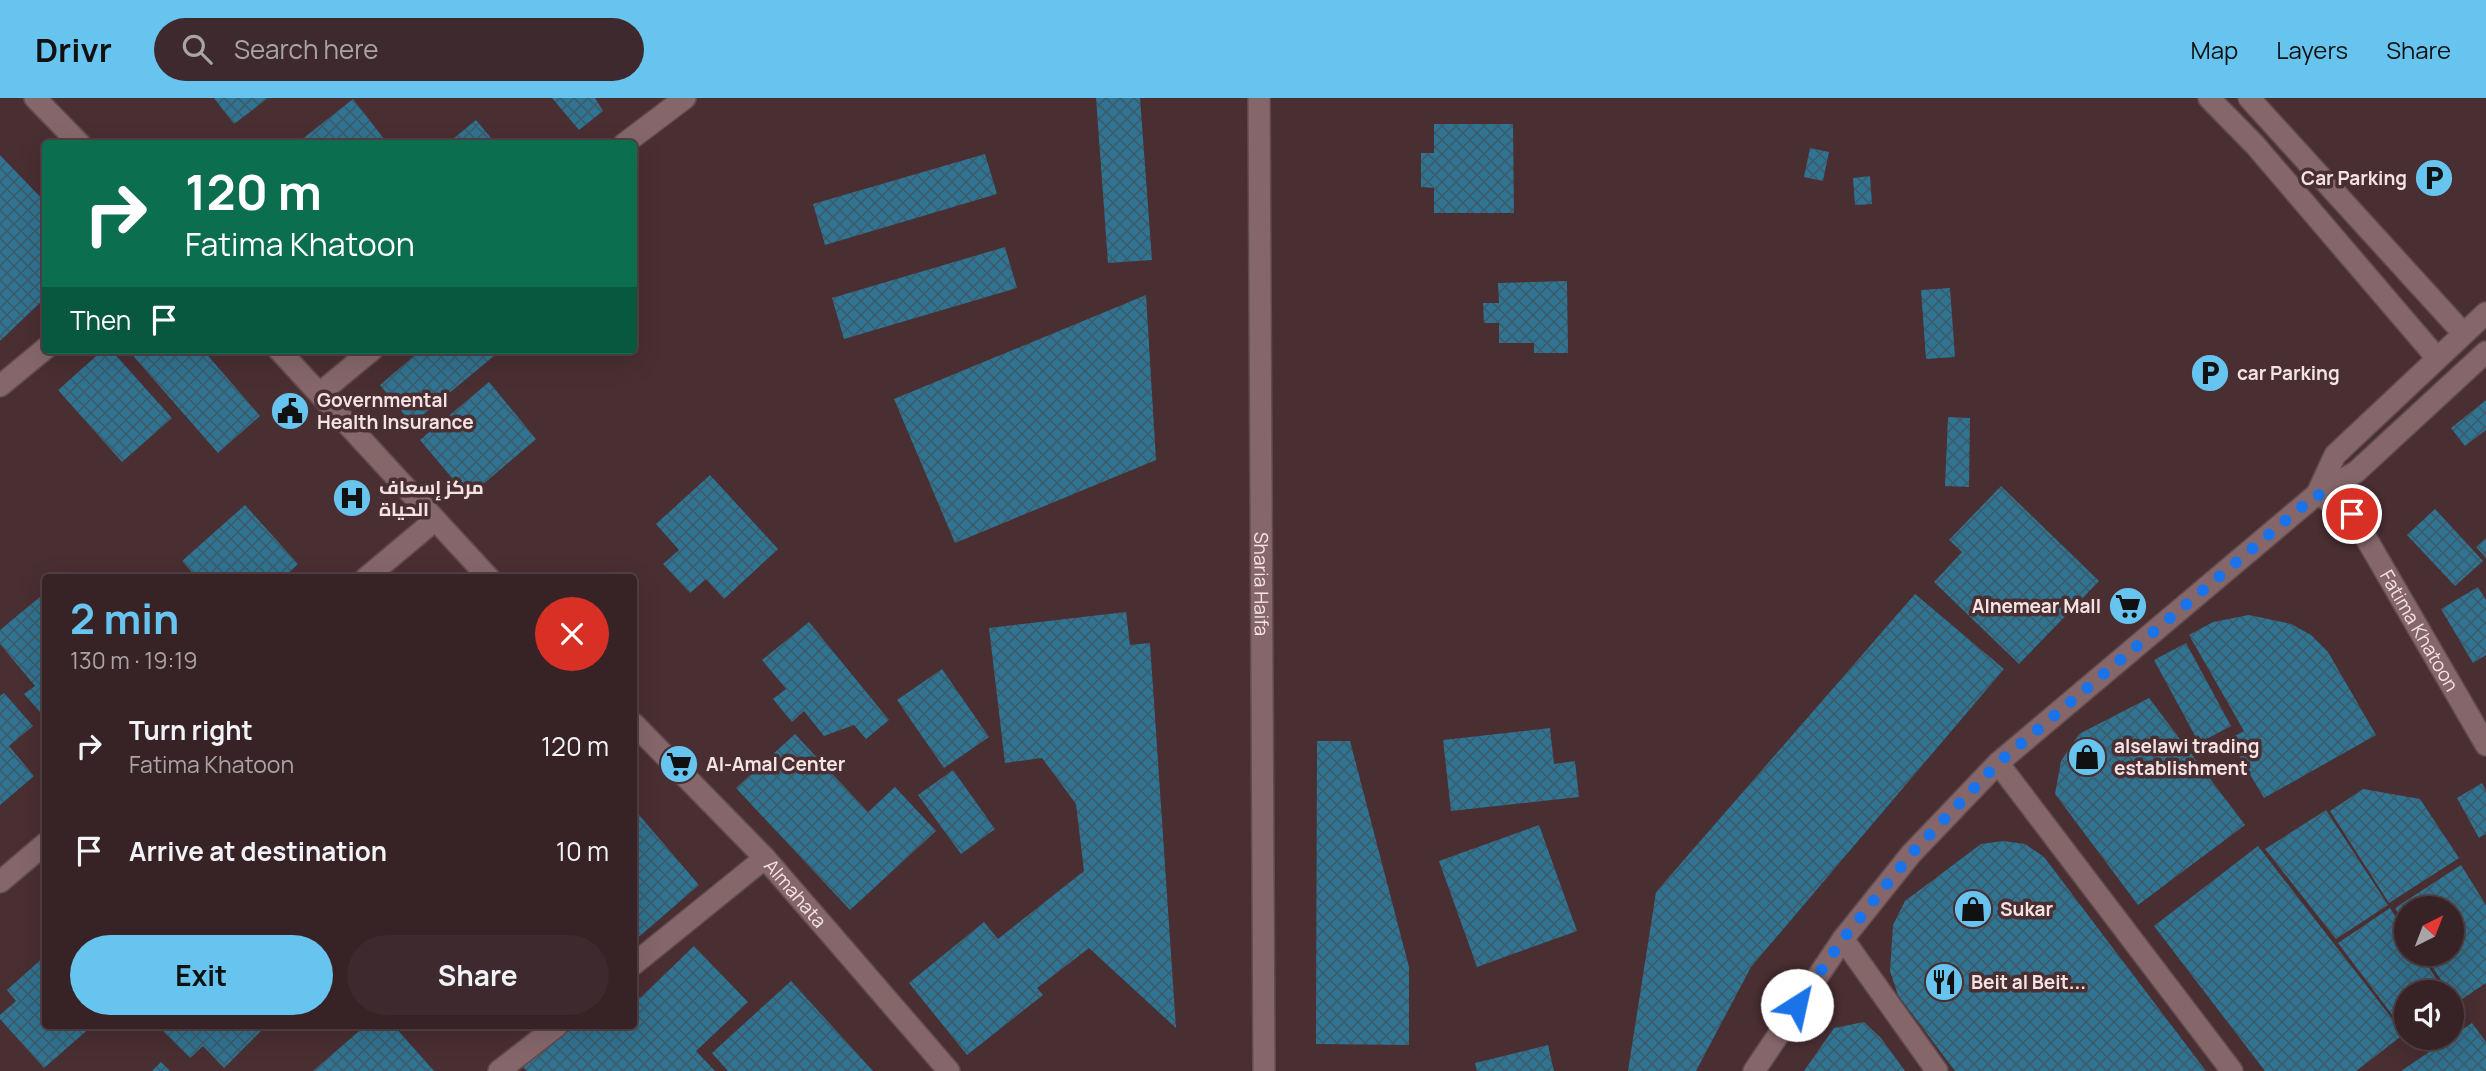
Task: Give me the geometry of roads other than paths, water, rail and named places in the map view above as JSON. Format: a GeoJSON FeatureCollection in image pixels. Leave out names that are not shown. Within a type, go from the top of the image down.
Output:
{"type":"FeatureCollection","features":[{"type":"Feature","properties":{"kind":"street"},"geometry":{"type":"LineString","coordinates":[[35,98],[76,140]]}},
{"type":"Feature","properties":{"kind":"street"},"geometry":{"type":"LineString","coordinates":[[629,140],[685,98]]}},
{"type":"Feature","properties":{"kind":"street","name":"Sharia Haifa"},"geometry":{"type":"LineString","coordinates":[[1259,98],[1264,1071]]}},
{"type":"Feature","properties":{"kind":"street"},"geometry":{"type":"LineString","coordinates":[[2209,98],[2255,145],[2437,358]]}},
{"type":"Feature","properties":{"kind":"street"},"geometry":{"type":"LineString","coordinates":[[2249,98],[2463,333]]}},
{"type":"Feature","properties":{"kind":"street"},"geometry":{"type":"LineString","coordinates":[[2317,494],[2335,455],[2486,313]]}},
{"type":"Feature","properties":{"kind":"street"},"geometry":{"type":"LineString","coordinates":[[0,386],[42,351]]}},
{"type":"Feature","properties":{"kind":"street"},"geometry":{"type":"LineString","coordinates":[[1754,1071],[1843,939],[1911,854],[1998,763],[2317,494],[2356,472],[2486,352]]}},
{"type":"Feature","properties":{"kind":"street"},"geometry":{"type":"LineString","coordinates":[[283,354],[485,574]]}},
{"type":"Feature","properties":{"kind":"street"},"geometry":{"type":"LineString","coordinates":[[320,393],[367,354]]}},
{"type":"Feature","properties":{"kind":"street","name":"Fatima Khatoon"},"geometry":{"type":"LineString","coordinates":[[2317,494],[2352,514],[2486,745]]}},
{"type":"Feature","properties":{"kind":"street"},"geometry":{"type":"LineString","coordinates":[[371,574],[434,521]]}},
{"type":"Feature","properties":{"kind":"street","name":"Almahata"},"geometry":{"type":"LineString","coordinates":[[637,727],[765,858],[949,1071]]}},
{"type":"Feature","properties":{"kind":"street"},"geometry":{"type":"LineString","coordinates":[[1998,763],[2232,1071]]}},
{"type":"Feature","properties":{"kind":"street"},"geometry":{"type":"LineString","coordinates":[[0,882],[42,846]]}},
{"type":"Feature","properties":{"kind":"street"},"geometry":{"type":"LineString","coordinates":[[637,962],[765,858]]}},
{"type":"Feature","properties":{"kind":"street"},"geometry":{"type":"LineString","coordinates":[[1843,939],[1937,1071]]}},
{"type":"Feature","properties":{"kind":"street"},"geometry":{"type":"LineString","coordinates":[[499,1071],[552,1029]]}},
{"type":"Feature","properties":{"kind":"place","name":"Car Parking"},"geometry":{"type":"Point","coordinates":[2434,178]}},
{"type":"Feature","properties":{"kind":"place","name":"car Parking"},"geometry":{"type":"Point","coordinates":[2210,373]}},
{"type":"Feature","properties":{"kind":"place","name":"Governmental Health Insurance"},"geometry":{"type":"Point","coordinates":[290,411]}},
{"type":"Feature","properties":{"kind":"place","name":"مركز إسعاف الحياة"},"geometry":{"type":"Point","coordinates":[352,498]}},
{"type":"Feature","properties":{"kind":"place","name":"Alnemear Mall"},"geometry":{"type":"Point","coordinates":[2128,606]}},
{"type":"Feature","properties":{"kind":"place","name":"alselawi trading establishment"},"geometry":{"type":"Point","coordinates":[2087,757]}},
{"type":"Feature","properties":{"kind":"place","name":"Al-Amal Center"},"geometry":{"type":"Point","coordinates":[679,764]}},
{"type":"Feature","properties":{"kind":"place","name":"Sukar"},"geometry":{"type":"Point","coordinates":[1973,909]}},
{"type":"Feature","properties":{"kind":"place","name":"Beit al Beit..."},"geometry":{"type":"Point","coordinates":[1944,982]}}]}
